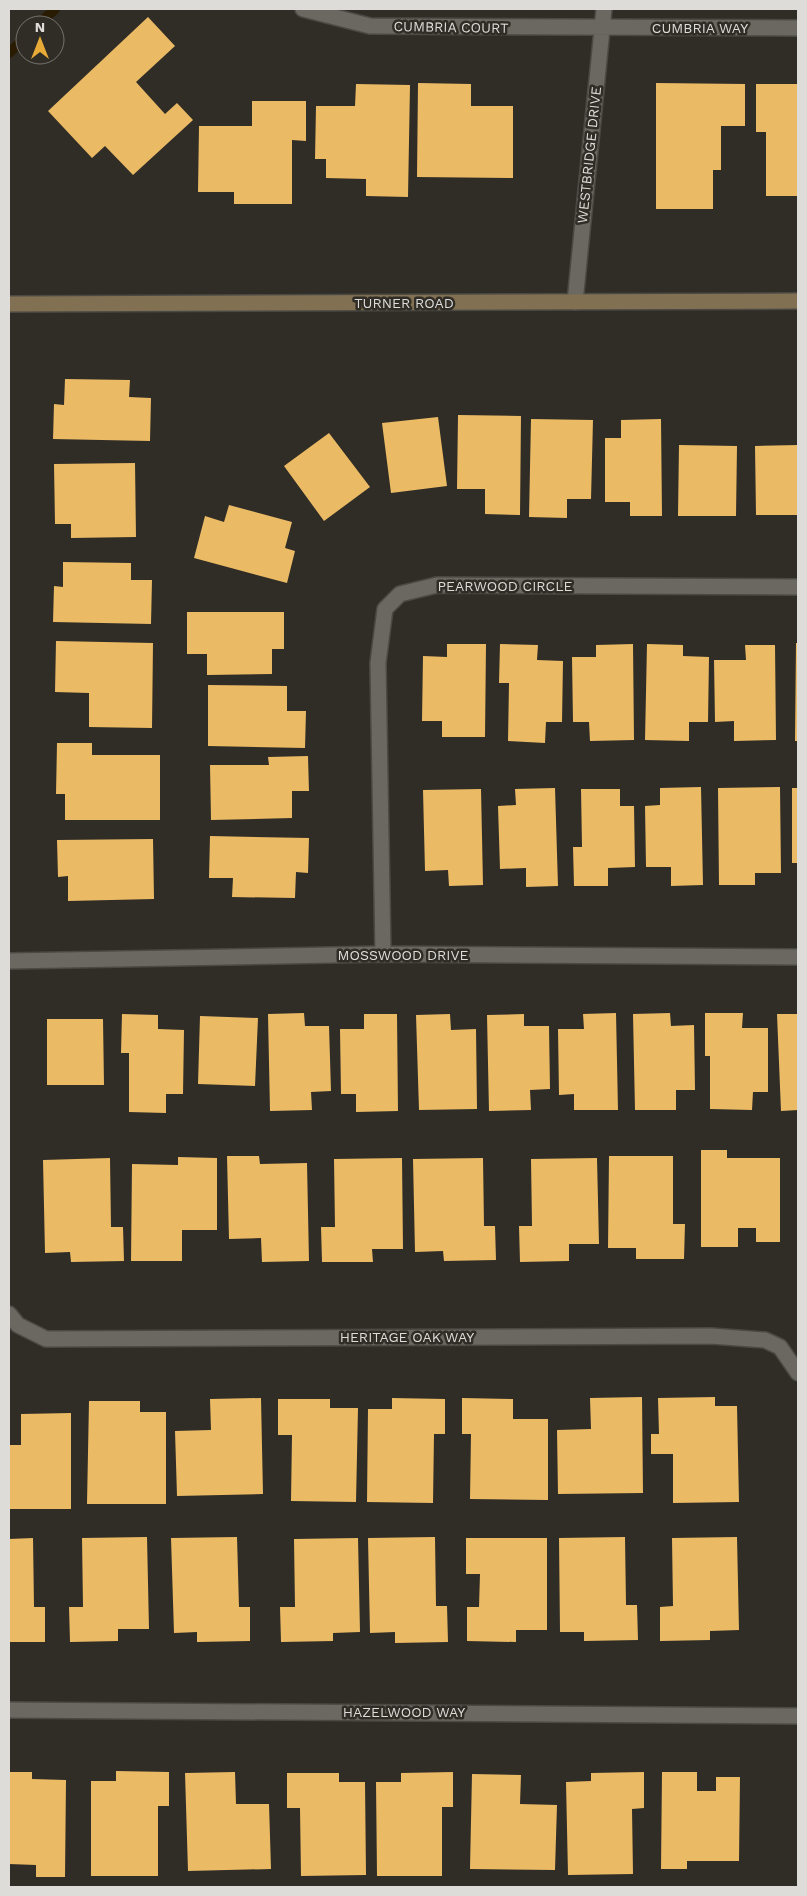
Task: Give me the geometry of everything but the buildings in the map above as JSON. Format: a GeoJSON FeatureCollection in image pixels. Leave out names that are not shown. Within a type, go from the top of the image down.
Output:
{"type":"FeatureCollection","features":[{"type":"Feature","properties":{"kind":"main road","name":"TURNER ROAD"},"geometry":{"type":"LineString","coordinates":[[9,304],[798,301]]}},
{"type":"Feature","properties":{"kind":"street","name":"CUMBRIA COURT"},"geometry":{"type":"LineString","coordinates":[[303,9],[370,26],[601,29]]}},
{"type":"Feature","properties":{"kind":"street","name":"WESTBRIDGE DRIVE"},"geometry":{"type":"LineString","coordinates":[[575,302],[604,9]]}},
{"type":"Feature","properties":{"kind":"street","name":"CUMBRIA WAY"},"geometry":{"type":"LineString","coordinates":[[601,29],[798,28]]}},
{"type":"Feature","properties":{"kind":"street","name":"PEARWOOD CIRCLE"},"geometry":{"type":"LineString","coordinates":[[383,954],[378,663],[385,609],[400,594],[437,585],[798,587]]}},
{"type":"Feature","properties":{"kind":"street","name":"MOSSWOOD DRIVE"},"geometry":{"type":"LineString","coordinates":[[9,961],[383,954],[798,957]]}},
{"type":"Feature","properties":{"kind":"street","name":"HERITAGE OAK WAY"},"geometry":{"type":"LineString","coordinates":[[9,1314],[18,1325],[46,1339],[711,1336],[766,1340],[780,1348],[798,1373]]}},
{"type":"Feature","properties":{"kind":"street","name":"HAZELWOOD WAY"},"geometry":{"type":"LineString","coordinates":[[9,1710],[798,1716]]}},
{"type":"Feature","properties":{"kind":"waterway"},"geometry":{"type":"LineString","coordinates":[[49,15],[55,9]]}},
{"type":"Feature","properties":{"kind":"waterway"},"geometry":{"type":"LineString","coordinates":[[9,53],[15,47]]}}]}
